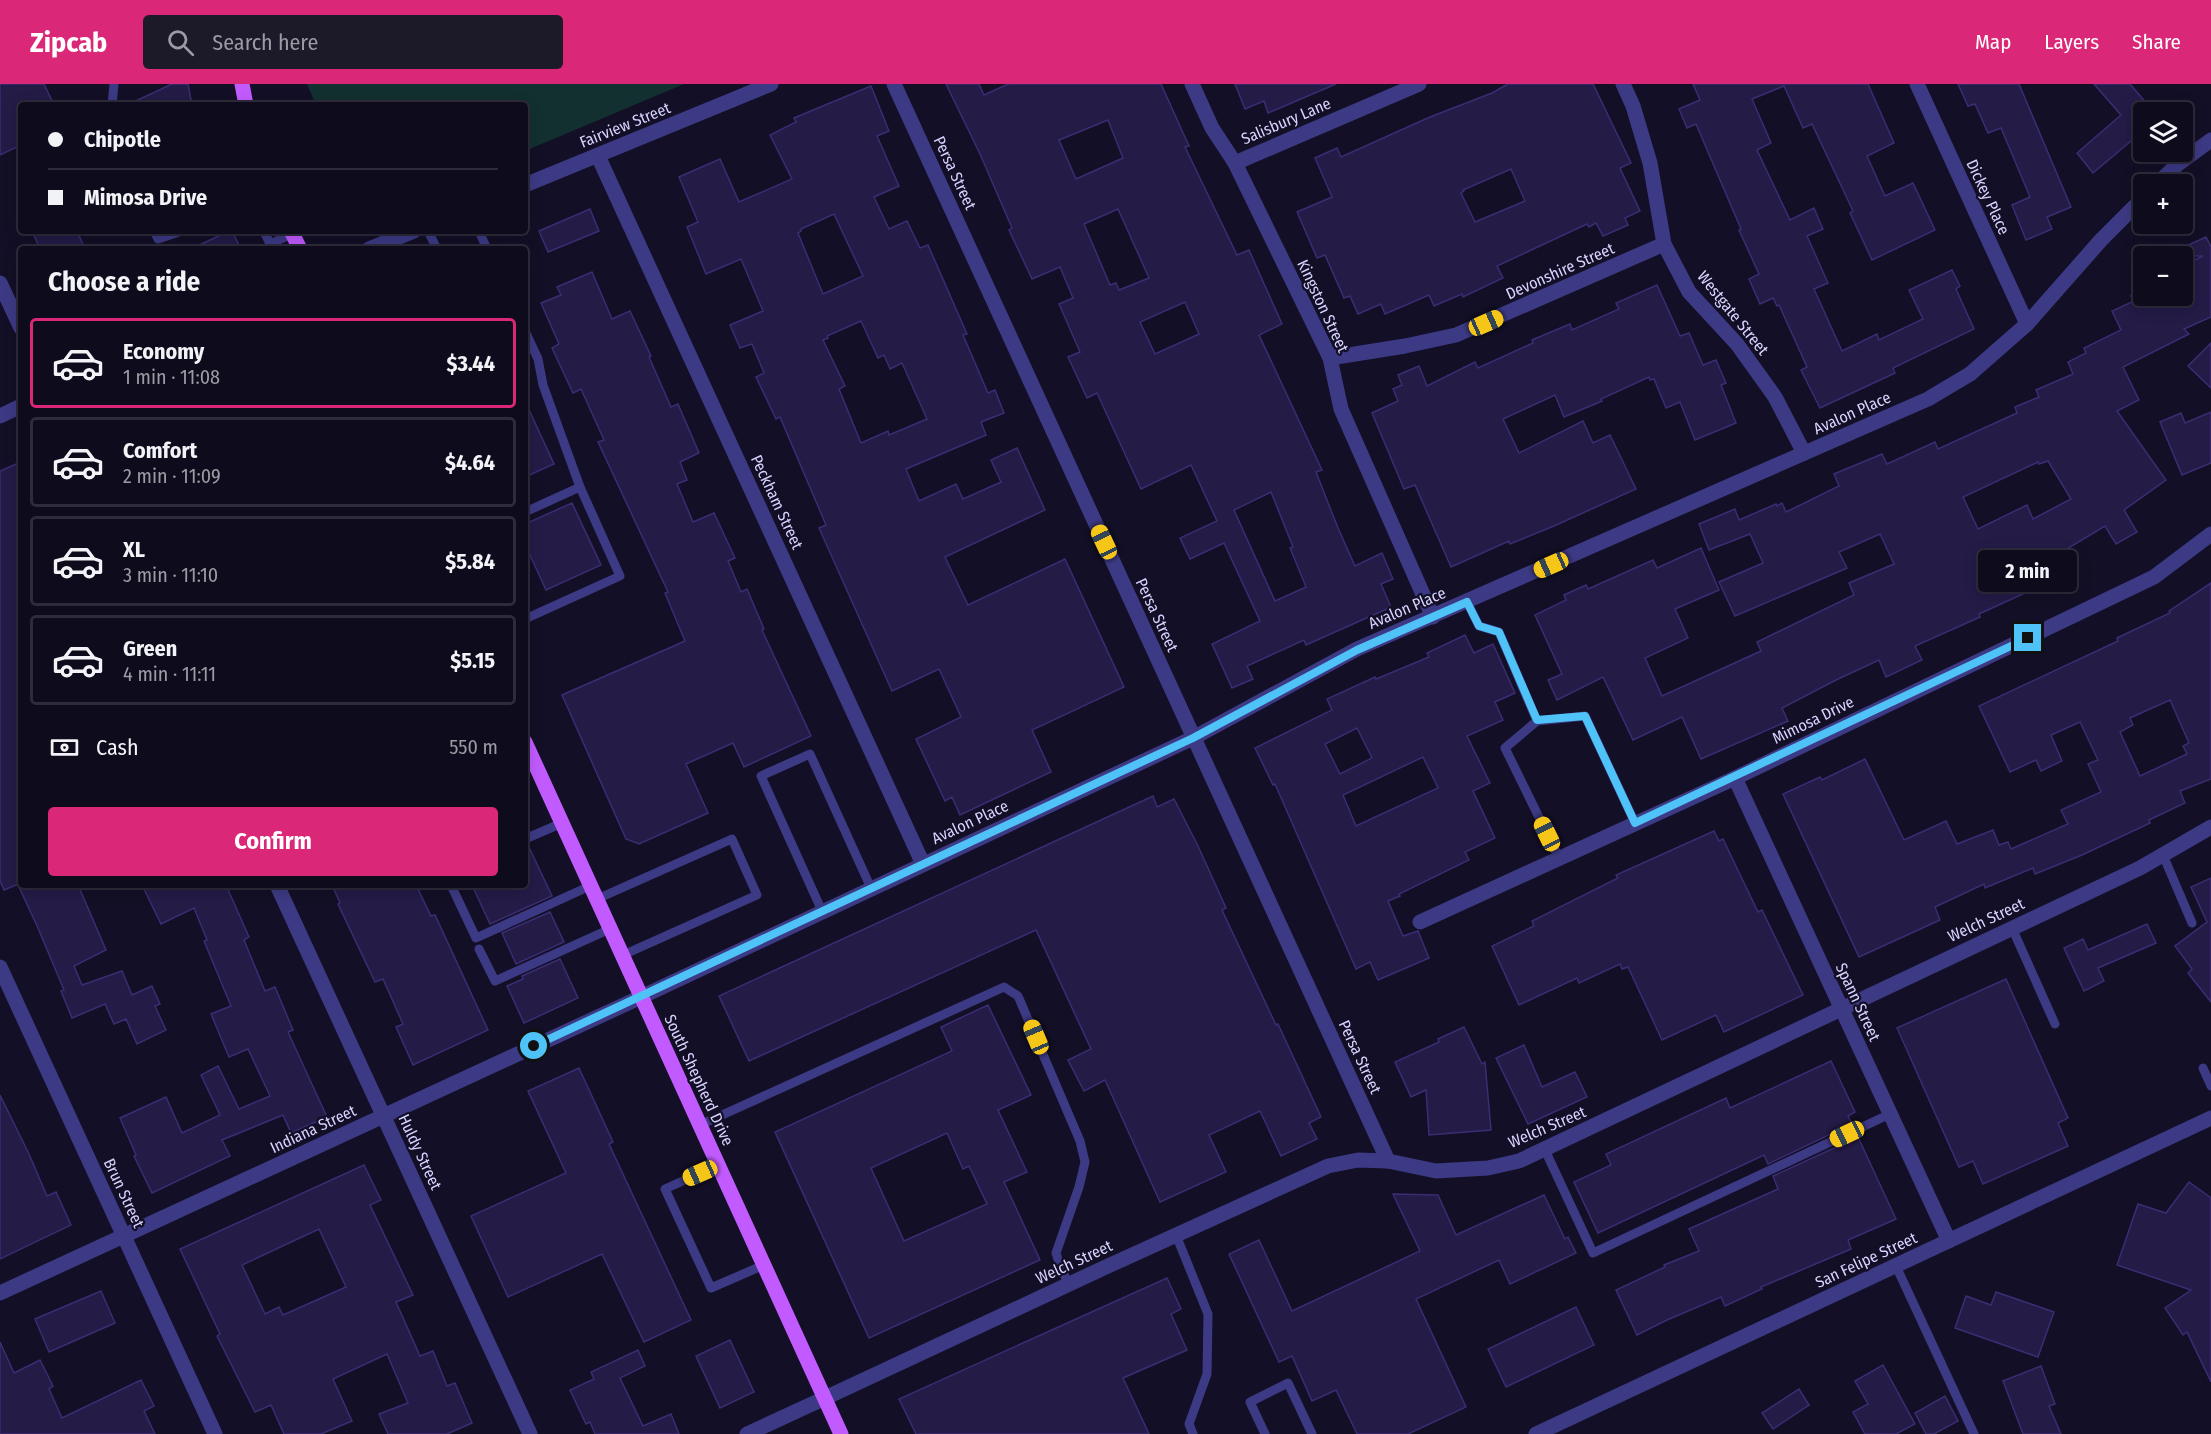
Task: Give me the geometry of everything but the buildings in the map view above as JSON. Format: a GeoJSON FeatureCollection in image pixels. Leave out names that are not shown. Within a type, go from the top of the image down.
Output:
{"type":"FeatureCollection","features":[{"type":"Feature","properties":{"kind":"main road"},"geometry":{"type":"LineString","coordinates":[[242,84],[245,102]]}},
{"type":"Feature","properties":{"kind":"main road","name":"South Shepherd Drive"},"geometry":{"type":"LineString","coordinates":[[528,749],[841,1434]]}},
{"type":"Feature","properties":{"kind":"street","name":"Fairview Street"},"geometry":{"type":"LineString","coordinates":[[528,184],[771,84]]}},
{"type":"Feature","properties":{"kind":"street","name":"Persa Street"},"geometry":{"type":"LineString","coordinates":[[894,84],[1388,1161]]}},
{"type":"Feature","properties":{"kind":"street","name":"Kingston Street"},"geometry":{"type":"LineString","coordinates":[[1192,84],[1212,128],[1235,163],[1330,358],[1341,409],[1433,617]]}},
{"type":"Feature","properties":{"kind":"street","name":"Salisbury Lane"},"geometry":{"type":"LineString","coordinates":[[1235,163],[1419,84]]}},
{"type":"Feature","properties":{"kind":"street","name":"Westgate Street"},"geometry":{"type":"LineString","coordinates":[[1623,84],[1633,106],[1650,163],[1664,244],[1689,292],[1737,344],[1775,398],[1804,453]]}},
{"type":"Feature","properties":{"kind":"street","name":"Dickey Place"},"geometry":{"type":"LineString","coordinates":[[1917,84],[2027,324]]}},
{"type":"Feature","properties":{"kind":"street"},"geometry":{"type":"LineString","coordinates":[[2168,174],[2211,140]]}},
{"type":"Feature","properties":{"kind":"street","name":"Peckham Street"},"geometry":{"type":"LineString","coordinates":[[598,156],[923,864]]}},
{"type":"Feature","properties":{"kind":"street","name":"Avalon Place"},"geometry":{"type":"LineString","coordinates":[[641,997],[1193,738],[1357,650],[1928,399],[1970,374],[2027,324],[2101,240],[2133,208]]}},
{"type":"Feature","properties":{"kind":"street"},"geometry":{"type":"LineString","coordinates":[[376,246],[406,234]]}},
{"type":"Feature","properties":{"kind":"street","name":"Devonshire Street"},"geometry":{"type":"LineString","coordinates":[[1330,358],[1406,346],[1456,335],[1664,244]]}},
{"type":"Feature","properties":{"kind":"street"},"geometry":{"type":"LineString","coordinates":[[0,283],[18,322]]}},
{"type":"Feature","properties":{"kind":"street"},"geometry":{"type":"LineString","coordinates":[[0,416],[18,407]]}},
{"type":"Feature","properties":{"kind":"street","name":"Mimosa Drive"},"geometry":{"type":"LineString","coordinates":[[1420,922],[1735,778],[2154,578],[2211,534]]}},
{"type":"Feature","properties":{"kind":"street","name":"Spann Street"},"geometry":{"type":"LineString","coordinates":[[1735,778],[1949,1241]]}},
{"type":"Feature","properties":{"kind":"street","name":"Welch Street"},"geometry":{"type":"LineString","coordinates":[[747,1434],[1328,1166],[1358,1160],[1388,1161],[1436,1171],[1488,1168],[1519,1161],[2140,868],[2211,827]]}},
{"type":"Feature","properties":{"kind":"street","name":"Huldy Street"},"geometry":{"type":"LineString","coordinates":[[278,888],[530,1434]]}},
{"type":"Feature","properties":{"kind":"street","name":"Brun Street"},"geometry":{"type":"LineString","coordinates":[[0,967],[215,1434]]}},
{"type":"Feature","properties":{"kind":"street","name":"Indiana Street"},"geometry":{"type":"LineString","coordinates":[[0,1293],[641,997]]}},
{"type":"Feature","properties":{"kind":"street","name":"San Felipe Street"},"geometry":{"type":"LineString","coordinates":[[1536,1434],[2210,1120]]}},
{"type":"Feature","properties":{"kind":"lane"},"geometry":{"type":"LineString","coordinates":[[112,102],[114,84]]}},
{"type":"Feature","properties":{"kind":"lane"},"geometry":{"type":"LineString","coordinates":[[156,234],[158,239],[173,234]]}},
{"type":"Feature","properties":{"kind":"lane"},"geometry":{"type":"LineString","coordinates":[[265,234],[270,244],[288,234]]}},
{"type":"Feature","properties":{"kind":"lane"},"geometry":{"type":"LineString","coordinates":[[528,337],[538,359],[543,385],[580,487],[620,576],[528,618]]}},
{"type":"Feature","properties":{"kind":"lane"},"geometry":{"type":"LineString","coordinates":[[528,511],[580,487]]}},
{"type":"Feature","properties":{"kind":"lane"},"geometry":{"type":"LineString","coordinates":[[1467,602],[1479,626],[1499,632],[1537,720]]}},
{"type":"Feature","properties":{"kind":"lane"},"geometry":{"type":"LineString","coordinates":[[1559,858],[1505,748],[1537,720],[1585,716],[1635,823]]}},
{"type":"Feature","properties":{"kind":"lane"},"geometry":{"type":"LineString","coordinates":[[822,911],[761,776],[810,754],[871,888]]}},
{"type":"Feature","properties":{"kind":"lane"},"geometry":{"type":"LineString","coordinates":[[528,838],[562,823]]}},
{"type":"Feature","properties":{"kind":"lane"},"geometry":{"type":"LineString","coordinates":[[452,888],[476,938],[732,839],[757,896],[622,955]]}},
{"type":"Feature","properties":{"kind":"lane"},"geometry":{"type":"LineString","coordinates":[[2163,855],[2192,923]]}},
{"type":"Feature","properties":{"kind":"lane"},"geometry":{"type":"LineString","coordinates":[[2012,928],[2055,1024]]}},
{"type":"Feature","properties":{"kind":"lane"},"geometry":{"type":"LineString","coordinates":[[479,949],[495,981],[610,929]]}},
{"type":"Feature","properties":{"kind":"lane"},"geometry":{"type":"LineString","coordinates":[[700,1125],[1004,987],[1018,996],[1080,1142],[1085,1161],[1079,1187],[1056,1253],[1068,1284]]}},
{"type":"Feature","properties":{"kind":"lane"},"geometry":{"type":"LineString","coordinates":[[2203,1068],[2211,1086]]}},
{"type":"Feature","properties":{"kind":"lane"},"geometry":{"type":"LineString","coordinates":[[1545,1150],[1593,1253],[1890,1114]]}},
{"type":"Feature","properties":{"kind":"lane"},"geometry":{"type":"LineString","coordinates":[[718,1165],[665,1189],[669,1199],[711,1288],[764,1266]]}},
{"type":"Feature","properties":{"kind":"lane"},"geometry":{"type":"LineString","coordinates":[[1176,1235],[1208,1314],[1207,1374],[1189,1424],[1193,1434]]}},
{"type":"Feature","properties":{"kind":"lane"},"geometry":{"type":"LineString","coordinates":[[1896,1266],[1974,1434]]}},
{"type":"Feature","properties":{"kind":"lane"},"geometry":{"type":"LineString","coordinates":[[1265,1434],[1250,1402],[1288,1383],[1312,1434]]}},
{"type":"Feature","properties":{"kind":"green space"},"geometry":{"type":"Polygon","coordinates":[[[307,84],[684,84],[528,150],[528,102],[315,102],[307,84]]]}},
{"type":"Feature","properties":{"kind":"route"},"geometry":{"type":"LineString","coordinates":[[534,1046],[1193,738],[1357,650],[1467,602],[1479,626],[1499,632],[1537,720],[1585,716],[1635,823],[1735,778],[2028,638]]}}]}
